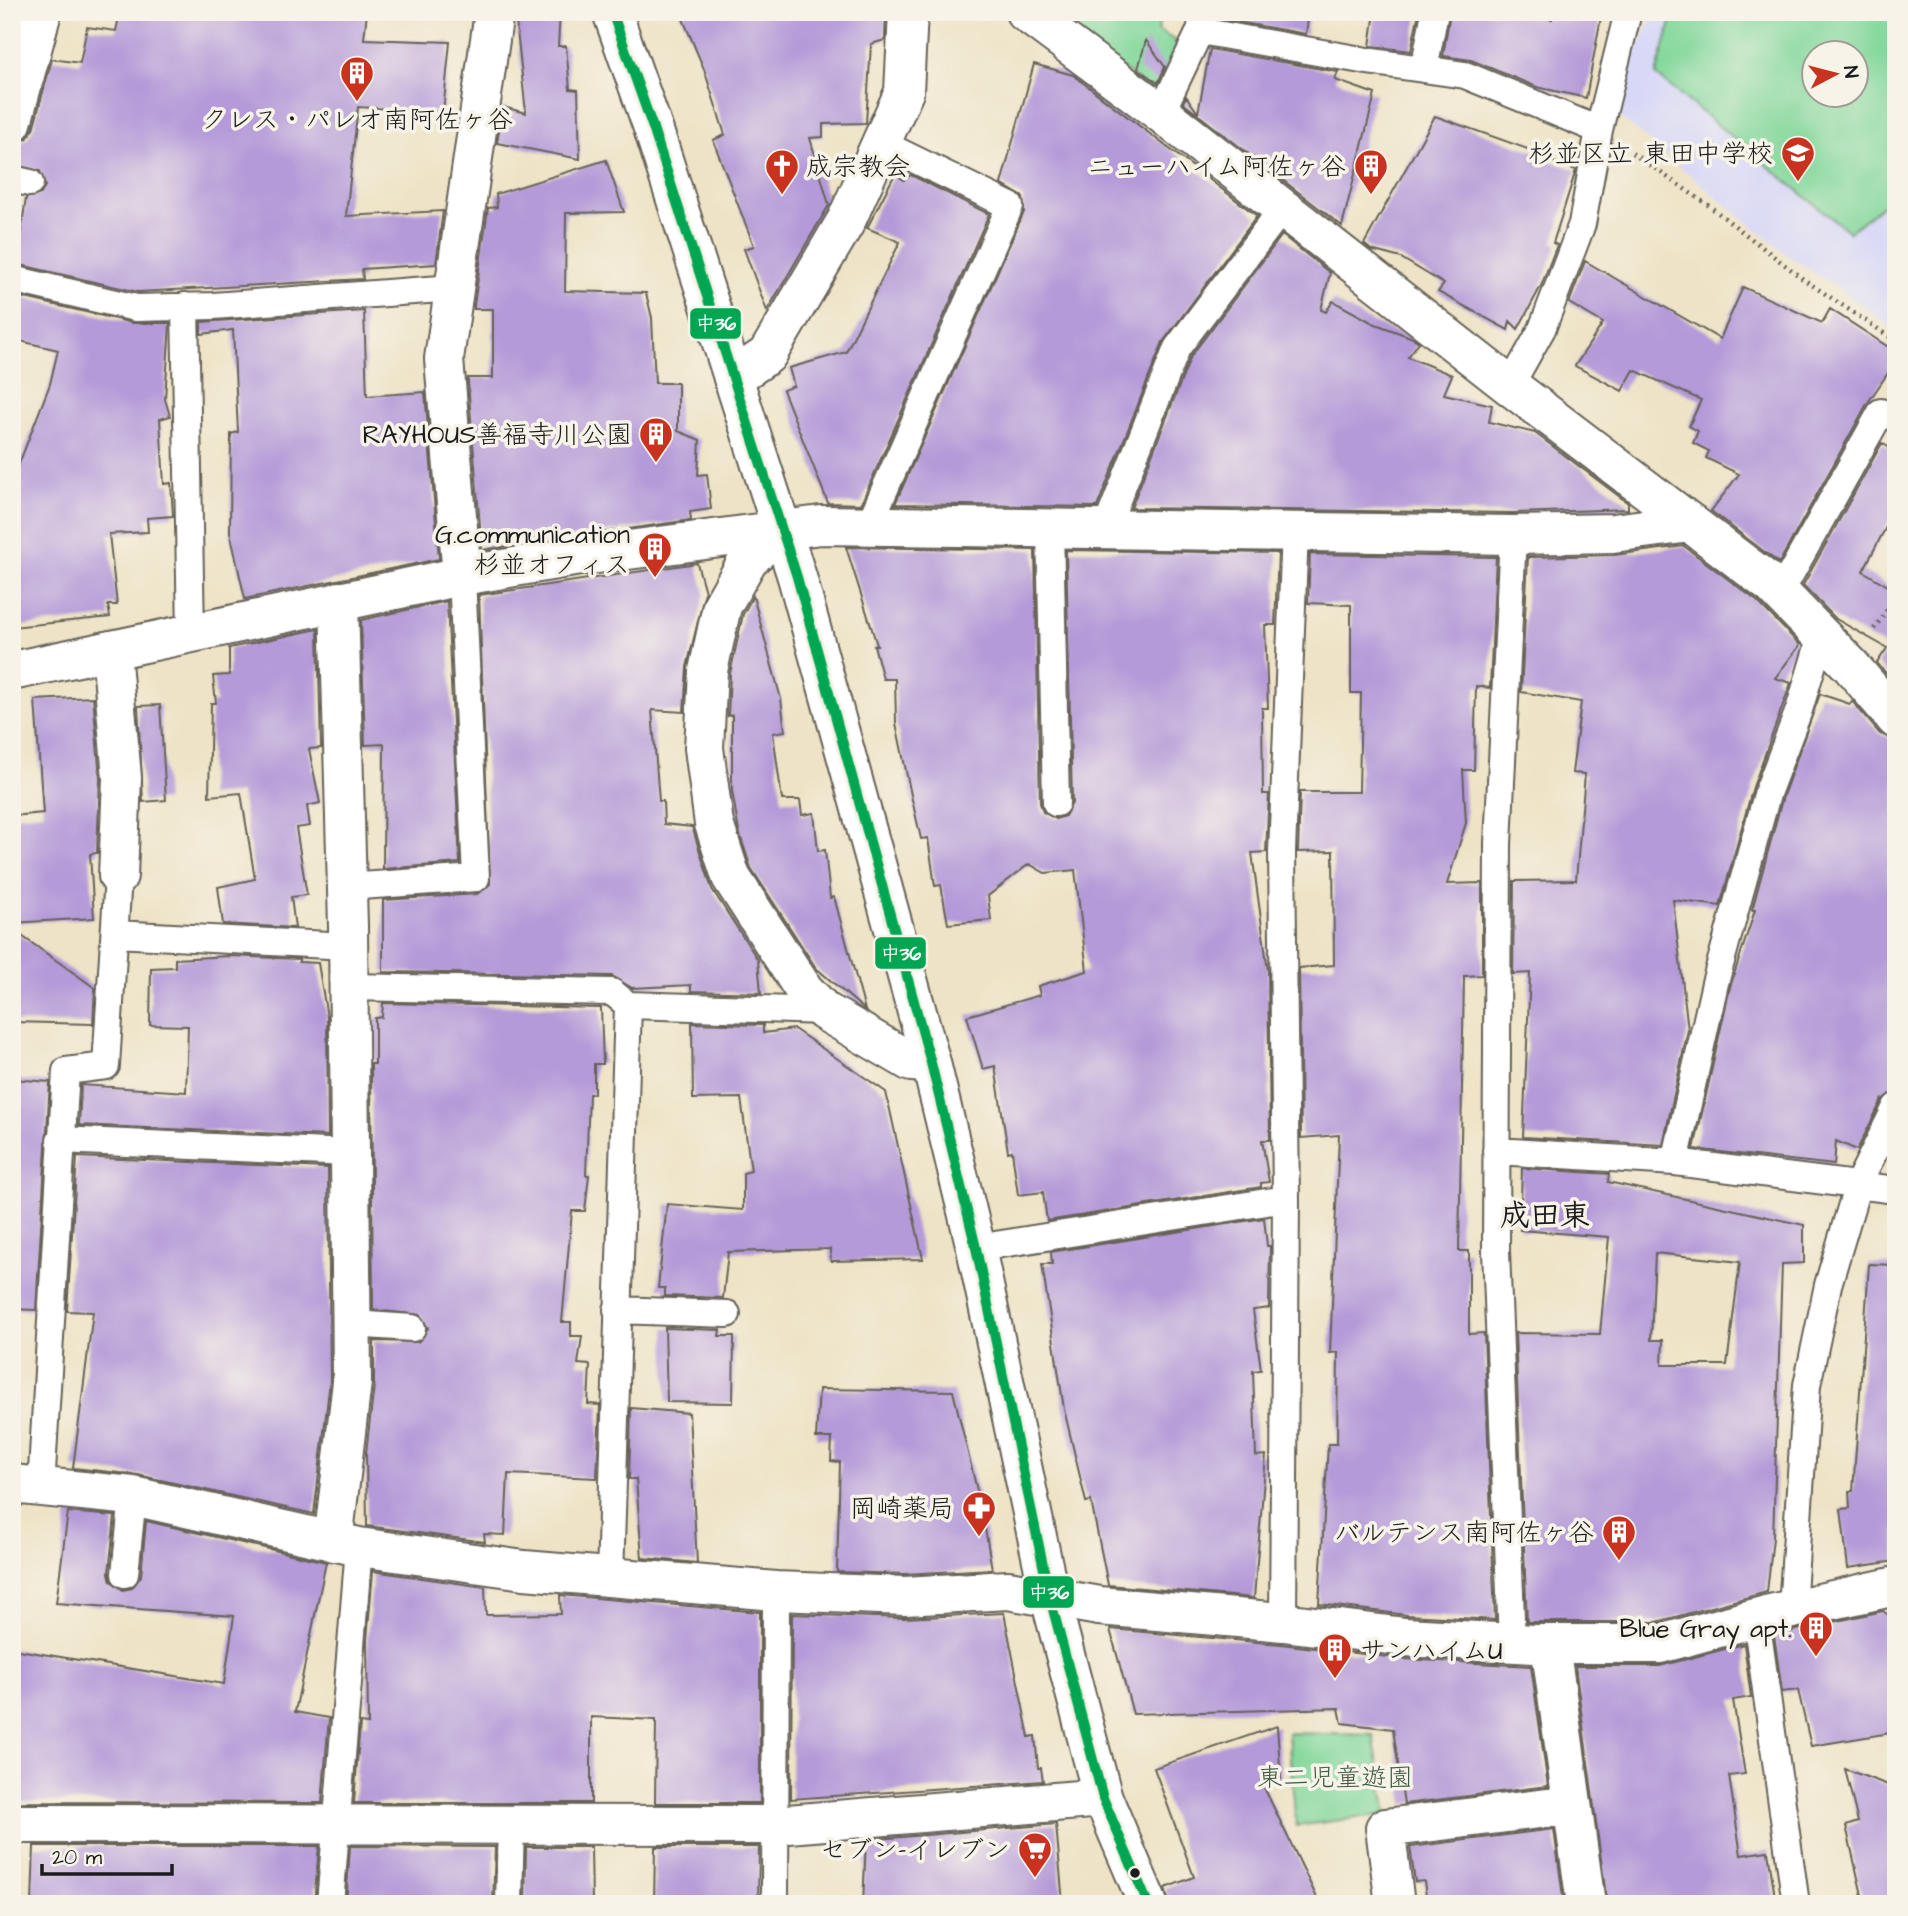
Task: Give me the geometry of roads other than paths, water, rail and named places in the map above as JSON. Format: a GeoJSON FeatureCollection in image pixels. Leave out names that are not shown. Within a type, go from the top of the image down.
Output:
{"type":"FeatureCollection","features":[{"type":"Feature","properties":{"kind":"street"},"geometry":{"type":"LineString","coordinates":[[12,124],[42,12]]}},
{"type":"Feature","properties":{"kind":"street"},"geometry":{"type":"LineString","coordinates":[[462,576],[444,359],[494,12]]}},
{"type":"Feature","properties":{"kind":"street"},"geometry":{"type":"LineString","coordinates":[[612,12],[653,128],[782,529],[931,1063],[976,1248],[1050,1598],[1103,1798],[1148,1904]]}},
{"type":"Feature","properties":{"kind":"street"},"geometry":{"type":"LineString","coordinates":[[733,378],[767,355],[846,221],[904,92],[908,12]]}},
{"type":"Feature","properties":{"kind":"street"},"geometry":{"type":"LineString","coordinates":[[1025,12],[1161,113],[1780,593],[1896,719]]}},
{"type":"Feature","properties":{"kind":"street"},"geometry":{"type":"LineString","coordinates":[[12,671],[462,576],[821,524],[1513,535],[1613,533],[1691,523]]}},
{"type":"Feature","properties":{"kind":"street"},"geometry":{"type":"LineString","coordinates":[[782,529],[748,559],[722,606],[708,671],[704,748],[713,824],[731,877],[804,990],[824,1011],[911,1062],[931,1063]]}},
{"type":"Feature","properties":{"kind":"street"},"geometry":{"type":"LineString","coordinates":[[339,601],[349,987],[352,1324],[346,1544]]}},
{"type":"Feature","properties":{"kind":"street"},"geometry":{"type":"LineString","coordinates":[[111,650],[122,778],[118,876]]}},
{"type":"Feature","properties":{"kind":"street"},"geometry":{"type":"LineString","coordinates":[[27,1486],[133,1496],[346,1544],[524,1570],[776,1591],[905,1597],[1008,1590],[1099,1606],[1283,1622],[1405,1637],[1512,1643],[1660,1644],[1792,1609],[1896,1586]]}},
{"type":"Feature","properties":{"kind":"street"},"geometry":{"type":"LineString","coordinates":[[1550,1644],[1586,1904]]}},
{"type":"Feature","properties":{"kind":"street"},"geometry":{"type":"LineString","coordinates":[[12,1824],[776,1825],[1103,1798]]}},
{"type":"Feature","properties":{"kind":"street"},"geometry":{"type":"LineString","coordinates":[[1395,1904],[1385,1828],[1572,1805]]}},
{"type":"Feature","properties":{"kind":"lane"},"geometry":{"type":"LineString","coordinates":[[1424,69],[1435,12]]}},
{"type":"Feature","properties":{"kind":"lane"},"geometry":{"type":"LineString","coordinates":[[1510,386],[1542,329],[1582,224],[1599,130],[1628,12]]}},
{"type":"Feature","properties":{"kind":"lane"},"geometry":{"type":"LineString","coordinates":[[1161,113],[1202,22],[1424,69],[1465,75],[1599,130]]}},
{"type":"Feature","properties":{"kind":"lane"},"geometry":{"type":"LineString","coordinates":[[869,525],[1010,206],[881,143]]}},
{"type":"Feature","properties":{"kind":"lane"},"geometry":{"type":"LineString","coordinates":[[1106,528],[1177,348],[1282,209]]}},
{"type":"Feature","properties":{"kind":"lane"},"geometry":{"type":"LineString","coordinates":[[12,279],[135,307],[454,288]]}},
{"type":"Feature","properties":{"kind":"lane"},"geometry":{"type":"LineString","coordinates":[[185,306],[191,633]]}},
{"type":"Feature","properties":{"kind":"lane"},"geometry":{"type":"LineString","coordinates":[[1780,593],[1881,412]]}},
{"type":"Feature","properties":{"kind":"lane"},"geometry":{"type":"LineString","coordinates":[[1050,528],[1056,803]]}},
{"type":"Feature","properties":{"kind":"lane"},"geometry":{"type":"LineString","coordinates":[[1283,1622],[1286,1199],[1282,852],[1295,531]]}},
{"type":"Feature","properties":{"kind":"lane"},"geometry":{"type":"LineString","coordinates":[[1512,1643],[1496,1251],[1496,1151],[1499,844],[1513,535]]}},
{"type":"Feature","properties":{"kind":"lane"},"geometry":{"type":"LineString","coordinates":[[346,887],[476,878],[462,576]]}},
{"type":"Feature","properties":{"kind":"lane"},"geometry":{"type":"LineString","coordinates":[[1675,1162],[1715,983],[1768,791],[1799,710],[1821,637]]}},
{"type":"Feature","properties":{"kind":"lane"},"geometry":{"type":"LineString","coordinates":[[27,1486],[66,1071],[106,1066],[118,876]]}},
{"type":"Feature","properties":{"kind":"lane"},"geometry":{"type":"LineString","coordinates":[[116,934],[348,946]]}},
{"type":"Feature","properties":{"kind":"lane"},"geometry":{"type":"LineString","coordinates":[[349,987],[612,992],[628,1005],[824,1011]]}},
{"type":"Feature","properties":{"kind":"lane"},"geometry":{"type":"LineString","coordinates":[[610,1577],[628,1005]]}},
{"type":"Feature","properties":{"kind":"lane"},"geometry":{"type":"LineString","coordinates":[[1792,1609],[1807,1385],[1828,1285],[1858,1184],[1896,1107]]}},
{"type":"Feature","properties":{"kind":"lane"},"geometry":{"type":"LineString","coordinates":[[60,1140],[349,1153]]}},
{"type":"Feature","properties":{"kind":"lane"},"geometry":{"type":"LineString","coordinates":[[1496,1151],[1675,1162],[1896,1190]]}},
{"type":"Feature","properties":{"kind":"lane"},"geometry":{"type":"LineString","coordinates":[[976,1248],[1286,1199]]}},
{"type":"Feature","properties":{"kind":"lane"},"geometry":{"type":"LineString","coordinates":[[617,1310],[727,1314]]}},
{"type":"Feature","properties":{"kind":"lane"},"geometry":{"type":"LineString","coordinates":[[352,1324],[412,1328]]}},
{"type":"Feature","properties":{"kind":"lane"},"geometry":{"type":"LineString","coordinates":[[125,1574],[133,1496]]}},
{"type":"Feature","properties":{"kind":"lane"},"geometry":{"type":"LineString","coordinates":[[330,1904],[338,1825],[346,1544]]}},
{"type":"Feature","properties":{"kind":"lane"},"geometry":{"type":"LineString","coordinates":[[775,1904],[776,1591]]}},
{"type":"Feature","properties":{"kind":"lane"},"geometry":{"type":"LineString","coordinates":[[1756,1618],[1796,1904]]}},
{"type":"Feature","properties":{"kind":"lane"},"geometry":{"type":"LineString","coordinates":[[509,1904],[511,1823]]}},
{"type":"Feature","properties":{"kind":"place","name":"クレス・パレオ南阿佐ヶ谷"},"geometry":{"type":"Point","coordinates":[357,103]}},
{"type":"Feature","properties":{"kind":"place","name":"杉並区立 東田中学校"},"geometry":{"type":"Point","coordinates":[1798,183]}},
{"type":"Feature","properties":{"kind":"place","name":"成宗教会"},"geometry":{"type":"Point","coordinates":[782,196]}},
{"type":"Feature","properties":{"kind":"place","name":"ニューハイム阿佐ヶ谷"},"geometry":{"type":"Point","coordinates":[1371,196]}},
{"type":"Feature","properties":{"kind":"place","name":"RAYHOUS善福寺川公園"},"geometry":{"type":"Point","coordinates":[656,464]}},
{"type":"Feature","properties":{"kind":"place","name":"G.communication 杉並オフィス"},"geometry":{"type":"Point","coordinates":[655,579]}},
{"type":"Feature","properties":{"kind":"place","name":"岡崎薬局"},"geometry":{"type":"Point","coordinates":[979,1538]}},
{"type":"Feature","properties":{"kind":"place","name":"バルテンス南阿佐ヶ谷"},"geometry":{"type":"Point","coordinates":[1619,1562]}},
{"type":"Feature","properties":{"kind":"place","name":"Blue Gray apt."},"geometry":{"type":"Point","coordinates":[1816,1658]}},
{"type":"Feature","properties":{"kind":"place","name":"サンハイムU"},"geometry":{"type":"Point","coordinates":[1335,1680]}},
{"type":"Feature","properties":{"kind":"place","name":"セブン-イレブン"},"geometry":{"type":"Point","coordinates":[1035,1879]}},
{"type":"Feature","properties":{"kind":"district","name":"成田東"},"geometry":{"type":"Point","coordinates":[1545,1215]}},
{"type":"Feature","properties":{"kind":"park label","name":"東二児童遊園"},"geometry":{"type":"Point","coordinates":[1335,1777]}}]}
